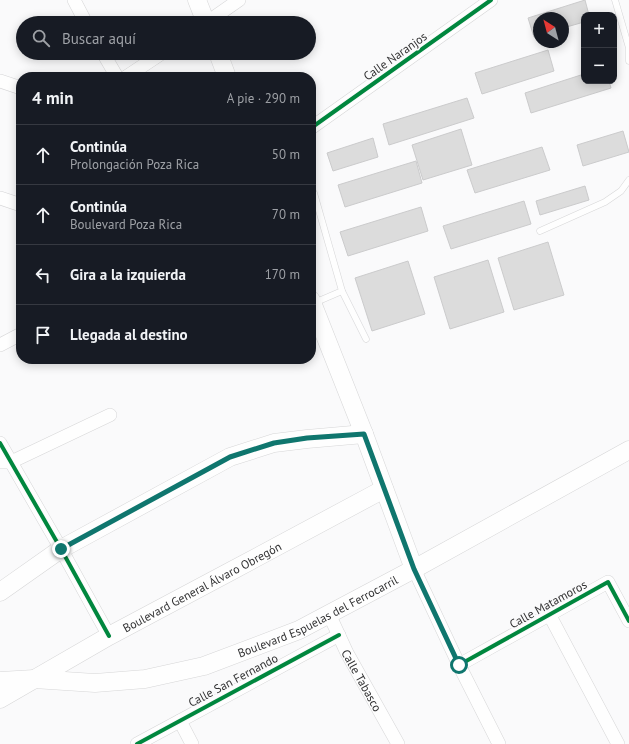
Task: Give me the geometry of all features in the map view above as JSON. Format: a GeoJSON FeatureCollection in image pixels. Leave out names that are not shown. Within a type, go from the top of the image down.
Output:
{"type":"FeatureCollection","features":[{"type":"Feature","properties":{"kind":"main road"},"geometry":{"type":"LineString","coordinates":[[197,0],[203,16]]}},
{"type":"Feature","properties":{"kind":"main road"},"geometry":{"type":"LineString","coordinates":[[221,60],[225,72]]}},
{"type":"Feature","properties":{"kind":"main road"},"geometry":{"type":"LineString","coordinates":[[316,312],[364,434],[414,569]]}},
{"type":"Feature","properties":{"kind":"main road"},"geometry":{"type":"LineString","coordinates":[[0,592],[61,549],[230,457],[274,443],[307,438],[364,434]]}},
{"type":"Feature","properties":{"kind":"main road","name":"Boulevard Espuelas del Ferrocarril"},"geometry":{"type":"LineString","coordinates":[[0,681],[34,679],[95,683],[145,679],[204,666],[299,630],[414,569],[629,450]]}},
{"type":"Feature","properties":{"kind":"main road","name":"Boulevard General Álvaro Obregón"},"geometry":{"type":"LineString","coordinates":[[0,699],[109,636],[384,489]]}},
{"type":"Feature","properties":{"kind":"street"},"geometry":{"type":"LineString","coordinates":[[74,0],[82,16]]}},
{"type":"Feature","properties":{"kind":"street"},"geometry":{"type":"LineString","coordinates":[[216,16],[240,0]]}},
{"type":"Feature","properties":{"kind":"street","name":"Calle Naranjos"},"geometry":{"type":"LineString","coordinates":[[316,124],[491,0]]}},
{"type":"Feature","properties":{"kind":"street"},"geometry":{"type":"LineString","coordinates":[[107,60],[114,72]]}},
{"type":"Feature","properties":{"kind":"street"},"geometry":{"type":"LineString","coordinates":[[134,72],[152,60]]}},
{"type":"Feature","properties":{"kind":"street"},"geometry":{"type":"LineString","coordinates":[[0,81],[16,86]]}},
{"type":"Feature","properties":{"kind":"street"},"geometry":{"type":"LineString","coordinates":[[0,198],[16,203]]}},
{"type":"Feature","properties":{"kind":"street"},"geometry":{"type":"LineString","coordinates":[[0,345],[16,337]]}},
{"type":"Feature","properties":{"kind":"street"},"geometry":{"type":"LineString","coordinates":[[5,462],[110,415]]}},
{"type":"Feature","properties":{"kind":"street"},"geometry":{"type":"LineString","coordinates":[[0,443],[5,462],[61,549],[109,636]]}},
{"type":"Feature","properties":{"kind":"street"},"geometry":{"type":"LineString","coordinates":[[414,569],[459,665],[499,744]]}},
{"type":"Feature","properties":{"kind":"street","name":"Calle Matamoros"},"geometry":{"type":"LineString","coordinates":[[459,665],[608,582],[629,621]]}},
{"type":"Feature","properties":{"kind":"street","name":"Calle Tabasco"},"geometry":{"type":"LineString","coordinates":[[329,614],[347,653],[398,744]]}},
{"type":"Feature","properties":{"kind":"street"},"geometry":{"type":"LineString","coordinates":[[550,614],[618,744]]}},
{"type":"Feature","properties":{"kind":"street","name":"Calle San Fernando"},"geometry":{"type":"LineString","coordinates":[[137,744],[339,635]]}},
{"type":"Feature","properties":{"kind":"street"},"geometry":{"type":"LineString","coordinates":[[180,721],[192,744]]}},
{"type":"Feature","properties":{"kind":"lane"},"geometry":{"type":"LineString","coordinates":[[615,0],[629,48],[629,61]]}},
{"type":"Feature","properties":{"kind":"lane"},"geometry":{"type":"LineString","coordinates":[[540,231],[605,202],[621,191],[629,180]]}},
{"type":"Feature","properties":{"kind":"lane"},"geometry":{"type":"LineString","coordinates":[[316,200],[342,291],[366,338]]}},
{"type":"Feature","properties":{"kind":"lane"},"geometry":{"type":"LineString","coordinates":[[316,301],[342,291]]}},
{"type":"Feature","properties":{"kind":"building"},"geometry":{"type":"Polygon","coordinates":[[[585,0],[588,12],[581,12],[581,23],[569,26],[569,12],[547,12],[585,0]]]}},
{"type":"Feature","properties":{"kind":"building"},"geometry":{"type":"Polygon","coordinates":[[[533,16],[533,34],[528,18],[533,16]]]}},
{"type":"Feature","properties":{"kind":"building"},"geometry":{"type":"Polygon","coordinates":[[[548,50],[554,71],[482,94],[475,73],[548,50]]]}},
{"type":"Feature","properties":{"kind":"building"},"geometry":{"type":"Polygon","coordinates":[[[581,75],[581,84],[610,84],[611,88],[531,113],[525,93],[581,75]]]}},
{"type":"Feature","properties":{"kind":"building"},"geometry":{"type":"Polygon","coordinates":[[[467,98],[474,118],[389,145],[383,124],[467,98]]]}},
{"type":"Feature","properties":{"kind":"building"},"geometry":{"type":"Polygon","coordinates":[[[461,129],[472,165],[423,180],[412,145],[461,129]]]}},
{"type":"Feature","properties":{"kind":"building"},"geometry":{"type":"Polygon","coordinates":[[[623,131],[629,152],[583,166],[577,145],[623,131]]]}},
{"type":"Feature","properties":{"kind":"building"},"geometry":{"type":"Polygon","coordinates":[[[373,138],[378,157],[333,171],[327,153],[373,138]]]}},
{"type":"Feature","properties":{"kind":"building"},"geometry":{"type":"Polygon","coordinates":[[[542,147],[550,170],[475,193],[467,170],[542,147]]]}},
{"type":"Feature","properties":{"kind":"building"},"geometry":{"type":"Polygon","coordinates":[[[416,161],[422,183],[345,207],[338,185],[416,161]]]}},
{"type":"Feature","properties":{"kind":"building"},"geometry":{"type":"Polygon","coordinates":[[[585,186],[589,200],[540,215],[536,201],[585,186]]]}},
{"type":"Feature","properties":{"kind":"building"},"geometry":{"type":"Polygon","coordinates":[[[524,201],[531,224],[451,249],[443,226],[524,201]]]}},
{"type":"Feature","properties":{"kind":"building"},"geometry":{"type":"Polygon","coordinates":[[[421,207],[428,231],[348,256],[340,232],[421,207]]]}},
{"type":"Feature","properties":{"kind":"building"},"geometry":{"type":"Polygon","coordinates":[[[548,242],[564,295],[514,310],[498,258],[548,242]]]}},
{"type":"Feature","properties":{"kind":"building"},"geometry":{"type":"Polygon","coordinates":[[[488,260],[504,312],[450,329],[434,277],[488,260]]]}},
{"type":"Feature","properties":{"kind":"building"},"geometry":{"type":"Polygon","coordinates":[[[408,261],[425,314],[372,331],[355,278],[408,261]]]}},
{"type":"Feature","properties":{"kind":"cycle path"},"geometry":{"type":"LineString","coordinates":[[316,124],[491,0]]}},
{"type":"Feature","properties":{"kind":"cycle path"},"geometry":{"type":"LineString","coordinates":[[0,443],[109,636]]}},
{"type":"Feature","properties":{"kind":"cycle path"},"geometry":{"type":"LineString","coordinates":[[459,665],[608,582],[629,621]]}},
{"type":"Feature","properties":{"kind":"cycle path"},"geometry":{"type":"LineString","coordinates":[[137,744],[339,635]]}},
{"type":"Feature","properties":{"kind":"route"},"geometry":{"type":"LineString","coordinates":[[61,549],[230,457],[274,443],[307,438],[364,434],[414,569],[459,665]]}}]}
